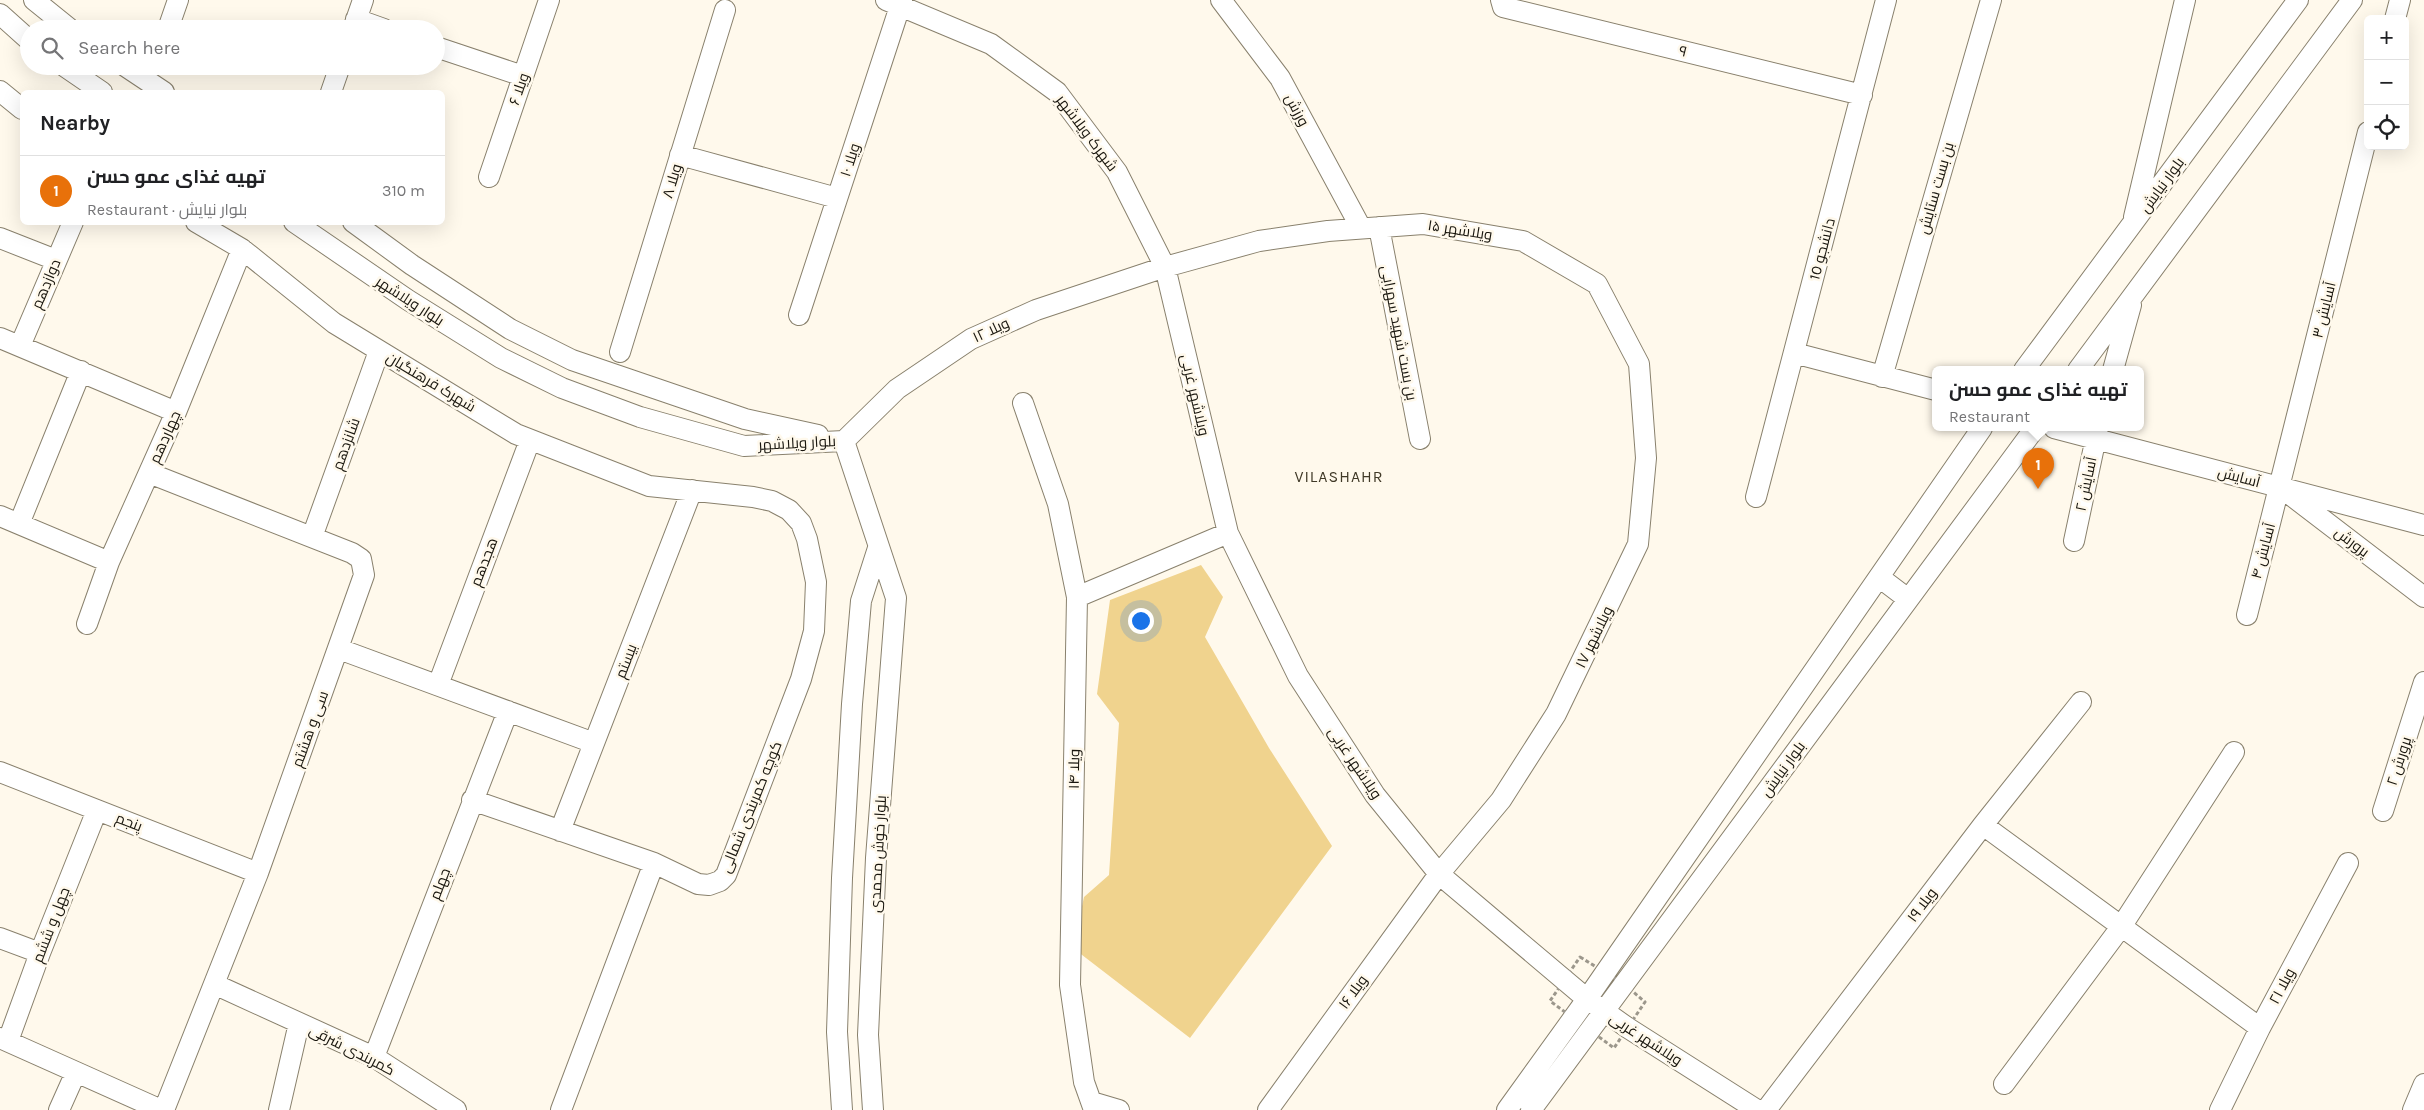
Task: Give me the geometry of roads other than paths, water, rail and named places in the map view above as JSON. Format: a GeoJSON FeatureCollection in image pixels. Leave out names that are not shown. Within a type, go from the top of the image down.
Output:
{"type":"FeatureCollection","features":[{"type":"Feature","properties":{"kind":"street"},"geometry":{"type":"LineString","coordinates":[[34,0],[59,20]]}},
{"type":"Feature","properties":{"kind":"street"},"geometry":{"type":"LineString","coordinates":[[171,20],[178,0]]}},
{"type":"Feature","properties":{"kind":"street"},"geometry":{"type":"LineString","coordinates":[[356,20],[363,0]]}},
{"type":"Feature","properties":{"kind":"street","name":"۶ ویلا"},"geometry":{"type":"LineString","coordinates":[[489,177],[549,0]]}},
{"type":"Feature","properties":{"kind":"street","name":"ورزش"},"geometry":{"type":"LineString","coordinates":[[1221,0],[1280,78],[1370,228]]}},
{"type":"Feature","properties":{"kind":"street","name":"دانشجو 10"},"geometry":{"type":"LineString","coordinates":[[1756,497],[1886,0]]}},
{"type":"Feature","properties":{"kind":"street","name":"بن بست ستایش"},"geometry":{"type":"LineString","coordinates":[[1882,376],[1991,0]]}},
{"type":"Feature","properties":{"kind":"street"},"geometry":{"type":"LineString","coordinates":[[2132,226],[2185,0]]}},
{"type":"Feature","properties":{"kind":"street","name":"بلوار نیایش"},"geometry":{"type":"LineString","coordinates":[[2027,366],[2298,0]]}},
{"type":"Feature","properties":{"kind":"street"},"geometry":{"type":"LineString","coordinates":[[2081,366],[2352,0]]}},
{"type":"Feature","properties":{"kind":"street"},"geometry":{"type":"LineString","coordinates":[[2397,15],[2400,0]]}},
{"type":"Feature","properties":{"kind":"street","name":"۱۰ ویلا"},"geometry":{"type":"LineString","coordinates":[[799,315],[837,198],[896,2]]}},
{"type":"Feature","properties":{"kind":"street","name":"شهرک ویلاشهر"},"geometry":{"type":"LineString","coordinates":[[896,2],[991,44],[1057,92],[1117,172],[1165,267]]}},
{"type":"Feature","properties":{"kind":"street","name":"۹"},"geometry":{"type":"LineString","coordinates":[[1502,4],[1862,95]]}},
{"type":"Feature","properties":{"kind":"street","name":"ویلا ۸"},"geometry":{"type":"LineString","coordinates":[[620,352],[725,10]]}},
{"type":"Feature","properties":{"kind":"street"},"geometry":{"type":"LineString","coordinates":[[0,14],[20,32]]}},
{"type":"Feature","properties":{"kind":"street"},"geometry":{"type":"LineString","coordinates":[[445,50],[523,76]]}},
{"type":"Feature","properties":{"kind":"street"},"geometry":{"type":"LineString","coordinates":[[77,75],[99,90]]}},
{"type":"Feature","properties":{"kind":"street"},"geometry":{"type":"LineString","coordinates":[[138,75],[161,90]]}},
{"type":"Feature","properties":{"kind":"street"},"geometry":{"type":"LineString","coordinates":[[332,90],[337,75]]}},
{"type":"Feature","properties":{"kind":"street"},"geometry":{"type":"LineString","coordinates":[[0,91],[20,107]]}},
{"type":"Feature","properties":{"kind":"street","name":"۳ آسایش"},"geometry":{"type":"LineString","coordinates":[[2280,488],[2364,148]]}},
{"type":"Feature","properties":{"kind":"street"},"geometry":{"type":"LineString","coordinates":[[680,155],[837,198]]}},
{"type":"Feature","properties":{"kind":"street","name":"ویلاشهر ۱۵"},"geometry":{"type":"LineString","coordinates":[[1165,267],[1260,241],[1370,228],[1423,224],[1523,241],[1597,284],[1639,364]]}},
{"type":"Feature","properties":{"kind":"street","name":"دوازدهم"},"geometry":{"type":"LineString","coordinates":[[20,346],[72,225]]}},
{"type":"Feature","properties":{"kind":"street","name":"شهرک فرهنگیان"},"geometry":{"type":"LineString","coordinates":[[201,225],[242,249],[334,323],[516,434],[649,486],[692,490]]}},
{"type":"Feature","properties":{"kind":"street","name":"بلوار ویلاشهر"},"geometry":{"type":"LineString","coordinates":[[298,225],[408,300],[501,358],[562,388],[640,417],[744,446],[844,441]]}},
{"type":"Feature","properties":{"kind":"street","name":"بلوار ویلاشهر"},"geometry":{"type":"LineString","coordinates":[[357,225],[412,265],[510,329],[572,360],[745,419],[844,441]]}},
{"type":"Feature","properties":{"kind":"street","name":"بن بست شهید سهرابی"},"geometry":{"type":"LineString","coordinates":[[1370,228],[1420,439]]}},
{"type":"Feature","properties":{"kind":"street"},"geometry":{"type":"LineString","coordinates":[[0,238],[56,260]]}},
{"type":"Feature","properties":{"kind":"street","name":"چهاردهم"},"geometry":{"type":"LineString","coordinates":[[87,624],[110,562],[176,412],[242,249]]}},
{"type":"Feature","properties":{"kind":"street","name":"ویلا ۱۲"},"geometry":{"type":"LineString","coordinates":[[844,441],[897,389],[971,339],[1036,310],[1165,267]]}},
{"type":"Feature","properties":{"kind":"street","name":"ویلاشهر غربی"},"geometry":{"type":"LineString","coordinates":[[1165,267],[1228,533],[1298,676],[1375,795],[1439,874],[1587,998],[1604,1012],[1757,1110]]}},
{"type":"Feature","properties":{"kind":"street"},"geometry":{"type":"LineString","coordinates":[[2115,366],[2134,294]]}},
{"type":"Feature","properties":{"kind":"street"},"geometry":{"type":"LineString","coordinates":[[0,338],[176,412]]}},
{"type":"Feature","properties":{"kind":"street","name":"شانزدهم"},"geometry":{"type":"LineString","coordinates":[[312,537],[379,351]]}},
{"type":"Feature","properties":{"kind":"street"},"geometry":{"type":"LineString","coordinates":[[1794,353],[1932,389]]}},
{"type":"Feature","properties":{"kind":"street","name":"ویلاشهر ۱۷"},"geometry":{"type":"LineString","coordinates":[[1439,874],[1501,800],[1556,714],[1638,544],[1646,458],[1639,364]]}},
{"type":"Feature","properties":{"kind":"street"},"geometry":{"type":"LineString","coordinates":[[19,524],[81,371]]}},
{"type":"Feature","properties":{"kind":"street","name":"۱۴ ویلا"},"geometry":{"type":"LineString","coordinates":[[1023,403],[1058,504],[1077,597],[1070,985],[1084,1082],[1093,1106],[1119,1110]]}},
{"type":"Feature","properties":{"kind":"street","name":"بلوار نیایش"},"geometry":{"type":"LineString","coordinates":[[1507,1110],[1587,998],[1980,431]]}},
{"type":"Feature","properties":{"kind":"street","name":"بلوار نیایش"},"geometry":{"type":"LineString","coordinates":[[1531,1110],[2033,431]]}},
{"type":"Feature","properties":{"kind":"street","name":"آسایش"},"geometry":{"type":"LineString","coordinates":[[2079,431],[2096,433],[2280,488],[2424,525]]}},
{"type":"Feature","properties":{"kind":"street","name":"۲ آسایش"},"geometry":{"type":"LineString","coordinates":[[2074,541],[2096,433]]}},
{"type":"Feature","properties":{"kind":"street","name":"هجدهم"},"geometry":{"type":"LineString","coordinates":[[438,685],[530,440]]}},
{"type":"Feature","properties":{"kind":"street"},"geometry":{"type":"LineString","coordinates":[[842,1110],[837,1032],[842,878],[852,704],[861,602],[878,548],[867,508],[844,441]]}},
{"type":"Feature","properties":{"kind":"street","name":"سی و هشتم"},"geometry":{"type":"LineString","coordinates":[[149,473],[352,553],[361,559],[364,566],[362,584],[258,873],[163,1110]]}},
{"type":"Feature","properties":{"kind":"street","name":"پرورش"},"geometry":{"type":"LineString","coordinates":[[2280,488],[2424,597]]}},
{"type":"Feature","properties":{"kind":"street","name":"۴ آسایش"},"geometry":{"type":"LineString","coordinates":[[2247,616],[2280,488]]}},
{"type":"Feature","properties":{"kind":"street","name":"بیستم"},"geometry":{"type":"LineString","coordinates":[[560,831],[692,490]]}},
{"type":"Feature","properties":{"kind":"street","name":"کوچه کمربندی شمالی"},"geometry":{"type":"LineString","coordinates":[[472,800],[654,863],[698,884],[715,883],[726,875],[801,679],[814,631],[816,582],[807,540],[801,523],[789,510],[772,501],[753,496],[692,490]]}},
{"type":"Feature","properties":{"kind":"street"},"geometry":{"type":"LineString","coordinates":[[0,516],[110,562]]}},
{"type":"Feature","properties":{"kind":"street"},"geometry":{"type":"LineString","coordinates":[[1077,597],[1228,533]]}},
{"type":"Feature","properties":{"kind":"street","name":"بلوار خوش محمدی"},"geometry":{"type":"LineString","coordinates":[[873,1110],[868,1036],[876,858],[896,598],[878,548]]}},
{"type":"Feature","properties":{"kind":"street"},"geometry":{"type":"LineString","coordinates":[[1879,577],[1908,599]]}},
{"type":"Feature","properties":{"kind":"street"},"geometry":{"type":"LineString","coordinates":[[339,649],[594,743]]}},
{"type":"Feature","properties":{"kind":"street","name":"پرورش ۲"},"geometry":{"type":"LineString","coordinates":[[2383,811],[2424,682]]}},
{"type":"Feature","properties":{"kind":"street","name":"۱۹ ویلا"},"geometry":{"type":"LineString","coordinates":[[1766,1110],[1983,825],[2081,702]]}},
{"type":"Feature","properties":{"kind":"street","name":"چهلم"},"geometry":{"type":"LineString","coordinates":[[374,1057],[508,711]]}},
{"type":"Feature","properties":{"kind":"street"},"geometry":{"type":"LineString","coordinates":[[2004,1084],[2121,927],[2234,752]]}},
{"type":"Feature","properties":{"kind":"street","name":"پنجم"},"geometry":{"type":"LineString","coordinates":[[0,772],[258,873]]}},
{"type":"Feature","properties":{"kind":"street"},"geometry":{"type":"LineString","coordinates":[[1737,782],[1760,801]]}},
{"type":"Feature","properties":{"kind":"street","name":"چهل و ششم"},"geometry":{"type":"LineString","coordinates":[[4,1040],[97,810]]}},
{"type":"Feature","properties":{"kind":"street"},"geometry":{"type":"LineString","coordinates":[[1983,825],[2260,1028]]}},
{"type":"Feature","properties":{"kind":"street"},"geometry":{"type":"LineString","coordinates":[[843,857],[860,864],[876,858]]}},
{"type":"Feature","properties":{"kind":"street"},"geometry":{"type":"LineString","coordinates":[[561,1110],[654,863]]}},
{"type":"Feature","properties":{"kind":"street","name":"ویلا ۲۱"},"geometry":{"type":"LineString","coordinates":[[2220,1110],[2260,1028],[2348,863]]}},
{"type":"Feature","properties":{"kind":"street"},"geometry":{"type":"LineString","coordinates":[[842,878],[859,874],[876,882]]}},
{"type":"Feature","properties":{"kind":"street","name":"۱۶ ویلا"},"geometry":{"type":"LineString","coordinates":[[1268,1110],[1439,874]]}},
{"type":"Feature","properties":{"kind":"street"},"geometry":{"type":"LineString","coordinates":[[0,938],[40,953]]}},
{"type":"Feature","properties":{"kind":"street"},"geometry":{"type":"LineString","coordinates":[[214,984],[299,1023]]}},
{"type":"Feature","properties":{"kind":"street","name":"کمربندی شرقی"},"geometry":{"type":"LineString","coordinates":[[279,1110],[299,1023],[374,1057],[456,1110]]}},
{"type":"Feature","properties":{"kind":"street"},"geometry":{"type":"LineString","coordinates":[[4,1040],[163,1110]]}},
{"type":"Feature","properties":{"kind":"street"},"geometry":{"type":"LineString","coordinates":[[60,1110],[76,1072]]}},
{"type":"Feature","properties":{"kind":"street"},"geometry":{"type":"LineString","coordinates":[[2413,1110],[2424,1084]]}},
{"type":"Feature","properties":{"kind":"place","name":"تهیه غذای عمو حسن"},"geometry":{"type":"Point","coordinates":[2038,489]}},
{"type":"Feature","properties":{"kind":"district","name":"VILASHAHR"},"geometry":{"type":"Point","coordinates":[1339,476]}}]}
